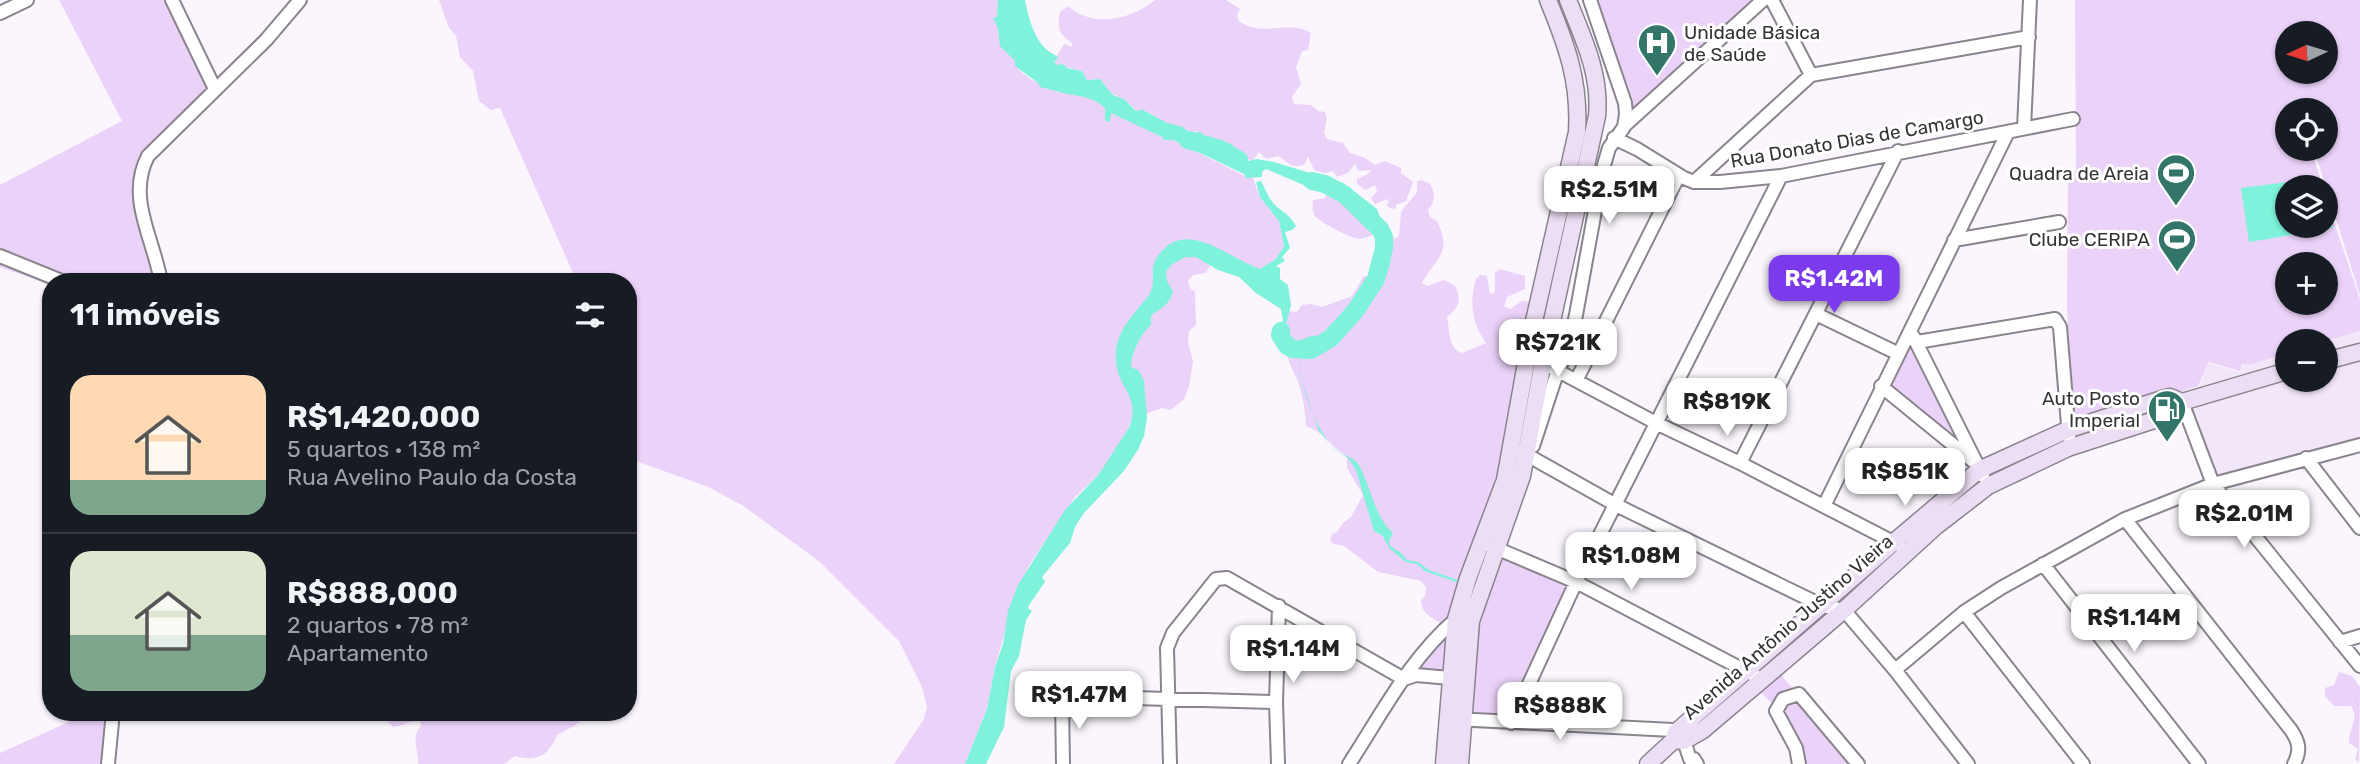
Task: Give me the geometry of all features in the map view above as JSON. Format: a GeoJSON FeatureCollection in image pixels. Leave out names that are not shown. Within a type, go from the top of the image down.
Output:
{"type":"FeatureCollection","features":[{"type":"Feature","properties":{"kind":"main road"},"geometry":{"type":"LineString","coordinates":[[1444,764],[1455,720],[1468,578],[1490,545],[1505,480],[1523,453],[1535,359],[1574,146],[1578,113],[1572,62],[1548,0]]}},
{"type":"Feature","properties":{"kind":"main road"},"geometry":{"type":"LineString","coordinates":[[1535,359],[1591,145],[1599,102],[1594,70],[1568,0]]}},
{"type":"Feature","properties":{"kind":"main road"},"geometry":{"type":"LineString","coordinates":[[2338,358],[2360,352]]}},
{"type":"Feature","properties":{"kind":"main road","name":"Avenida Antônio Justino Vieira"},"geometry":{"type":"LineString","coordinates":[[1647,764],[1678,738],[1703,730],[1822,606],[1978,467],[2067,430],[2165,398],[2171,397],[2182,402],[2275,375]]}},
{"type":"Feature","properties":{"kind":"main road","name":"Avenida Antônio Justino Vieira"},"geometry":{"type":"LineString","coordinates":[[1754,674],[1844,610],[1908,552],[1988,486],[2072,448],[2176,413],[2182,402]]}},
{"type":"Feature","properties":{"kind":"main road"},"geometry":{"type":"LineString","coordinates":[[1460,764],[1450,678],[1463,620]]}},
{"type":"Feature","properties":{"kind":"street"},"geometry":{"type":"LineString","coordinates":[[0,13],[27,0]]}},
{"type":"Feature","properties":{"kind":"street"},"geometry":{"type":"LineString","coordinates":[[172,0],[215,89]]}},
{"type":"Feature","properties":{"kind":"street"},"geometry":{"type":"LineString","coordinates":[[158,273],[138,196],[141,170],[148,156],[266,40],[300,0]]}},
{"type":"Feature","properties":{"kind":"street"},"geometry":{"type":"LineString","coordinates":[[1590,0],[1625,103],[1624,127]]}},
{"type":"Feature","properties":{"kind":"street"},"geometry":{"type":"LineString","coordinates":[[1763,0],[1614,138],[1602,172],[1572,335],[1523,453],[1616,505],[1822,606],[1844,610],[1968,764]]}},
{"type":"Feature","properties":{"kind":"street"},"geometry":{"type":"LineString","coordinates":[[1772,0],[1811,75]]}},
{"type":"Feature","properties":{"kind":"street"},"geometry":{"type":"LineString","coordinates":[[2024,128],[2031,0]]}},
{"type":"Feature","properties":{"kind":"street"},"geometry":{"type":"LineString","coordinates":[[1694,182],[1811,75],[2029,37]]}},
{"type":"Feature","properties":{"kind":"street","name":"Rua Donato Dias de Camargo"},"geometry":{"type":"LineString","coordinates":[[1614,138],[1694,182],[1720,182],[1782,176],[1898,151],[2073,119]]}},
{"type":"Feature","properties":{"kind":"street"},"geometry":{"type":"LineString","coordinates":[[1824,506],[1881,386],[1899,354],[1913,337],[1954,240],[2008,132]]}},
{"type":"Feature","properties":{"kind":"street"},"geometry":{"type":"LineString","coordinates":[[1740,463],[1898,151]]}},
{"type":"Feature","properties":{"kind":"street"},"geometry":{"type":"LineString","coordinates":[[1577,379],[1679,175]]}},
{"type":"Feature","properties":{"kind":"street"},"geometry":{"type":"LineString","coordinates":[[1511,723],[1576,582],[1782,176]]}},
{"type":"Feature","properties":{"kind":"street"},"geometry":{"type":"LineString","coordinates":[[1954,240],[2059,222]]}},
{"type":"Feature","properties":{"kind":"street"},"geometry":{"type":"LineString","coordinates":[[0,256],[42,273]]}},
{"type":"Feature","properties":{"kind":"street"},"geometry":{"type":"LineString","coordinates":[[1816,314],[1899,354]]}},
{"type":"Feature","properties":{"kind":"street"},"geometry":{"type":"LineString","coordinates":[[1913,337],[2055,319],[2060,327],[2067,430],[2072,448]]}},
{"type":"Feature","properties":{"kind":"street"},"geometry":{"type":"LineString","coordinates":[[1913,337],[1988,486]]}},
{"type":"Feature","properties":{"kind":"street"},"geometry":{"type":"LineString","coordinates":[[1535,359],[1894,542],[1908,552]]}},
{"type":"Feature","properties":{"kind":"street"},"geometry":{"type":"LineString","coordinates":[[1881,386],[1978,467]]}},
{"type":"Feature","properties":{"kind":"street"},"geometry":{"type":"LineString","coordinates":[[2182,402],[2213,484],[2360,666]]}},
{"type":"Feature","properties":{"kind":"street"},"geometry":{"type":"LineString","coordinates":[[1895,670],[1964,612],[2125,519],[2213,484],[2360,444]]}},
{"type":"Feature","properties":{"kind":"street"},"geometry":{"type":"LineString","coordinates":[[2306,458],[2360,528]]}},
{"type":"Feature","properties":{"kind":"street"},"geometry":{"type":"LineString","coordinates":[[2125,519],[2298,740],[2299,752],[2294,764]]}},
{"type":"Feature","properties":{"kind":"street"},"geometry":{"type":"LineString","coordinates":[[1490,545],[1576,582],[1754,674]]}},
{"type":"Feature","properties":{"kind":"street"},"geometry":{"type":"LineString","coordinates":[[2043,564],[2199,764]]}},
{"type":"Feature","properties":{"kind":"street"},"geometry":{"type":"LineString","coordinates":[[1170,764],[1166,656],[1169,641],[1216,579],[1227,578],[1404,679],[1416,675],[1450,678]]}},
{"type":"Feature","properties":{"kind":"street"},"geometry":{"type":"LineString","coordinates":[[1278,764],[1276,702],[1279,606]]}},
{"type":"Feature","properties":{"kind":"street"},"geometry":{"type":"LineString","coordinates":[[1964,612],[2083,764]]}},
{"type":"Feature","properties":{"kind":"street"},"geometry":{"type":"LineString","coordinates":[[1349,764],[1424,653],[1463,620]]}},
{"type":"Feature","properties":{"kind":"street"},"geometry":{"type":"LineString","coordinates":[[2340,642],[2360,636]]}},
{"type":"Feature","properties":{"kind":"street"},"geometry":{"type":"LineString","coordinates":[[1799,764],[1796,748],[1776,711],[1783,699],[1799,694],[1858,764]]}},
{"type":"Feature","properties":{"kind":"street"},"geometry":{"type":"LineString","coordinates":[[1063,764],[1062,699],[1066,696],[1276,702]]}},
{"type":"Feature","properties":{"kind":"street"},"geometry":{"type":"LineString","coordinates":[[1455,720],[1678,738],[1690,762]]}},
{"type":"Feature","properties":{"kind":"street"},"geometry":{"type":"LineString","coordinates":[[108,764],[112,721]]}},
{"type":"Feature","properties":{"kind":"shaded area"},"geometry":{"type":"Polygon","coordinates":[[[59,0],[170,0],[216,95],[153,158],[141,189],[160,273],[42,273],[42,282],[0,267],[0,185],[122,121],[59,0]]]}},
{"type":"Feature","properties":{"kind":"shaded area"},"geometry":{"type":"Polygon","coordinates":[[[439,0],[998,0],[997,17],[994,18],[1001,46],[1015,61],[1018,69],[1030,79],[1057,92],[1082,95],[1100,103],[1106,108],[1107,122],[1111,112],[1164,140],[1173,140],[1249,178],[1252,176],[1260,197],[1279,221],[1284,246],[1277,259],[1269,265],[1239,277],[1210,265],[1206,273],[1193,275],[1188,281],[1195,292],[1196,325],[1189,331],[1188,343],[1193,361],[1184,399],[1171,410],[1162,408],[1133,418],[1121,444],[1099,474],[1075,497],[1028,567],[1025,578],[1018,585],[995,667],[987,709],[965,764],[894,764],[924,719],[927,707],[922,687],[899,641],[820,562],[742,505],[708,487],[637,461],[637,273],[573,273],[500,108],[491,110],[479,101],[473,71],[460,57],[456,36],[449,28],[439,0]]]}},
{"type":"Feature","properties":{"kind":"shaded area"},"geometry":{"type":"Polygon","coordinates":[[[998,0],[1025,0],[1035,32],[1044,47],[1057,56],[1058,59],[1054,61],[1057,65],[1063,64],[1067,68],[1082,71],[1087,80],[1100,79],[1110,92],[1124,99],[1136,111],[1143,110],[1167,123],[1183,127],[1189,133],[1201,132],[1206,139],[1211,140],[1210,149],[1213,151],[1229,143],[1233,145],[1233,152],[1248,161],[1257,159],[1274,162],[1343,183],[1377,209],[1388,237],[1391,255],[1383,282],[1339,339],[1326,347],[1301,350],[1300,370],[1300,350],[1282,345],[1276,338],[1283,320],[1281,309],[1256,293],[1239,277],[1218,270],[1196,257],[1185,257],[1171,265],[1166,272],[1167,281],[1173,291],[1172,296],[1165,306],[1151,315],[1151,325],[1140,338],[1131,362],[1131,367],[1139,371],[1144,381],[1147,418],[1144,436],[1123,472],[1084,513],[1075,527],[1070,543],[1042,577],[1045,582],[1029,605],[1028,608],[1032,611],[1026,620],[1019,656],[1011,671],[1004,727],[986,764],[965,764],[987,709],[1008,611],[1018,585],[1065,510],[1099,474],[1130,426],[1132,406],[1117,370],[1116,350],[1121,333],[1149,295],[1156,259],[1167,246],[1179,240],[1193,239],[1260,269],[1276,259],[1284,246],[1279,221],[1260,197],[1256,182],[1261,181],[1269,197],[1296,226],[1285,232],[1290,248],[1282,257],[1285,261],[1276,266],[1280,268],[1280,279],[1288,285],[1291,305],[1285,328],[1287,334],[1297,342],[1310,336],[1323,335],[1336,328],[1358,307],[1375,281],[1384,237],[1359,220],[1345,195],[1325,184],[1319,183],[1313,189],[1266,169],[1262,172],[1262,177],[1246,178],[1244,174],[1173,140],[1164,140],[1111,113],[1110,121],[1107,122],[1105,108],[1094,100],[1040,87],[1015,66],[1015,61],[1000,46],[998,28],[993,18],[997,17],[998,0]]]}},
{"type":"Feature","properties":{"kind":"shaded area"},"geometry":{"type":"Polygon","coordinates":[[[1155,0],[1226,0],[1240,9],[1238,20],[1247,25],[1265,29],[1302,29],[1311,33],[1308,50],[1302,51],[1296,67],[1301,84],[1292,97],[1294,104],[1311,105],[1318,111],[1325,112],[1327,118],[1324,133],[1327,139],[1343,143],[1350,153],[1375,165],[1385,161],[1401,168],[1401,173],[1413,182],[1406,201],[1392,209],[1386,205],[1389,202],[1387,199],[1375,204],[1371,198],[1377,192],[1375,185],[1366,190],[1357,184],[1357,179],[1371,170],[1359,171],[1355,164],[1348,173],[1337,177],[1333,171],[1325,173],[1314,170],[1308,156],[1305,164],[1297,166],[1278,156],[1266,159],[1259,152],[1252,161],[1223,147],[1213,151],[1197,131],[1189,133],[1149,113],[1136,111],[1129,103],[1110,92],[1100,79],[1087,80],[1082,71],[1057,65],[1054,61],[1064,44],[1073,47],[1061,33],[1059,26],[1060,12],[1068,6],[1088,17],[1112,19],[1135,12],[1155,0]]]}},
{"type":"Feature","properties":{"kind":"shaded area"},"geometry":{"type":"Polygon","coordinates":[[[1593,0],[1760,0],[1628,120],[1593,0]]]}},
{"type":"Feature","properties":{"kind":"shaded area"},"geometry":{"type":"Polygon","coordinates":[[[2075,0],[2360,0],[2360,295],[2338,225],[2338,175],[2322,175],[2318,161],[2338,161],[2338,98],[2275,98],[2275,161],[2315,161],[2319,175],[2275,175],[2275,238],[2338,238],[2338,234],[2360,299],[2360,331],[2338,337],[2338,329],[2275,329],[2275,357],[2252,364],[2242,364],[2240,371],[2209,362],[2198,386],[2072,426],[2067,305],[2068,173],[2076,171],[2075,0]]]}},
{"type":"Feature","properties":{"kind":"shaded area"},"geometry":{"type":"Polygon","coordinates":[[[1417,181],[1430,184],[1433,191],[1434,197],[1428,210],[1442,232],[1443,248],[1422,283],[1427,286],[1444,280],[1455,286],[1458,303],[1447,317],[1450,338],[1457,351],[1462,353],[1486,343],[1475,320],[1472,305],[1476,279],[1480,275],[1487,276],[1490,294],[1495,292],[1495,273],[1500,269],[1525,276],[1525,289],[1507,297],[1504,306],[1510,309],[1522,301],[1527,301],[1532,306],[1512,447],[1472,568],[1488,572],[1497,548],[1576,582],[1511,723],[1462,720],[1450,678],[1404,679],[1448,626],[1423,610],[1421,600],[1425,596],[1426,587],[1421,581],[1378,572],[1344,546],[1333,544],[1330,540],[1332,534],[1351,517],[1363,495],[1347,468],[1347,456],[1306,426],[1301,391],[1285,348],[1288,311],[1297,312],[1302,305],[1322,307],[1352,296],[1363,277],[1377,273],[1384,248],[1383,237],[1376,233],[1357,239],[1318,219],[1312,208],[1313,200],[1325,198],[1329,186],[1343,183],[1377,209],[1380,222],[1395,239],[1399,236],[1401,212],[1417,192],[1417,181]]]}},
{"type":"Feature","properties":{"kind":"shaded area"},"geometry":{"type":"Polygon","coordinates":[[[2275,184],[2275,238],[2249,242],[2241,188],[2275,184]]]}},
{"type":"Feature","properties":{"kind":"shaded area"},"geometry":{"type":"Polygon","coordinates":[[[2360,331],[2360,443],[2213,481],[2179,392],[2199,387],[2209,363],[2240,372],[2243,364],[2275,357],[2275,392],[2338,392],[2338,337],[2360,331]]]}},
{"type":"Feature","properties":{"kind":"shaded area"},"geometry":{"type":"Polygon","coordinates":[[[1913,337],[1971,460],[1887,385],[1913,337]]]}},
{"type":"Feature","properties":{"kind":"shaded area"},"geometry":{"type":"Polygon","coordinates":[[[1313,412],[1328,443],[1319,431],[1313,412]]]}},
{"type":"Feature","properties":{"kind":"shaded area"},"geometry":{"type":"Polygon","coordinates":[[[1341,454],[1355,461],[1360,467],[1382,519],[1393,533],[1390,546],[1407,560],[1418,562],[1429,570],[1466,583],[1465,585],[1425,571],[1417,564],[1406,562],[1389,548],[1383,536],[1374,531],[1356,470],[1348,458],[1341,454]]]}},
{"type":"Feature","properties":{"kind":"shaded area"},"geometry":{"type":"Polygon","coordinates":[[[1777,670],[1856,764],[1801,764],[1778,710],[1756,687],[1777,670]]]}},
{"type":"Feature","properties":{"kind":"shaded area"},"geometry":{"type":"Polygon","coordinates":[[[2339,672],[2352,676],[2360,687],[2359,762],[2355,760],[2358,749],[2349,743],[2354,720],[2351,706],[2334,706],[2325,696],[2325,688],[2334,685],[2339,672]]]}},
{"type":"Feature","properties":{"kind":"shaded area"},"geometry":{"type":"Polygon","coordinates":[[[71,721],[119,721],[113,764],[0,764],[0,753],[71,721]]]}},
{"type":"Feature","properties":{"kind":"shaded area"},"geometry":{"type":"Polygon","coordinates":[[[388,721],[413,721],[393,727],[388,721]]]}},
{"type":"Feature","properties":{"kind":"shaded area"},"geometry":{"type":"Polygon","coordinates":[[[420,721],[580,721],[557,735],[550,748],[541,756],[515,756],[504,764],[418,764],[415,740],[421,726],[420,721]]]}},
{"type":"Feature","properties":{"kind":"waterway"},"geometry":{"type":"LineString","coordinates":[[1188,140],[1220,149],[1239,160]]}},
{"type":"Feature","properties":{"kind":"waterway"},"geometry":{"type":"LineString","coordinates":[[1281,331],[1280,335],[1287,346],[1293,349],[1311,350],[1331,338],[1356,310],[1376,279],[1384,248],[1384,237],[1380,229],[1345,195],[1325,184],[1312,181]]}},
{"type":"Feature","properties":{"kind":"place","name":"Unidade Básica de Saúde"},"geometry":{"type":"Point","coordinates":[1657,77]}},
{"type":"Feature","properties":{"kind":"place","name":"Quadra de Areia"},"geometry":{"type":"Point","coordinates":[2176,207]}},
{"type":"Feature","properties":{"kind":"place","name":"Clube CERIPA"},"geometry":{"type":"Point","coordinates":[2177,273]}},
{"type":"Feature","properties":{"kind":"place","name":"Auto Posto Imperial"},"geometry":{"type":"Point","coordinates":[2167,443]}}]}
